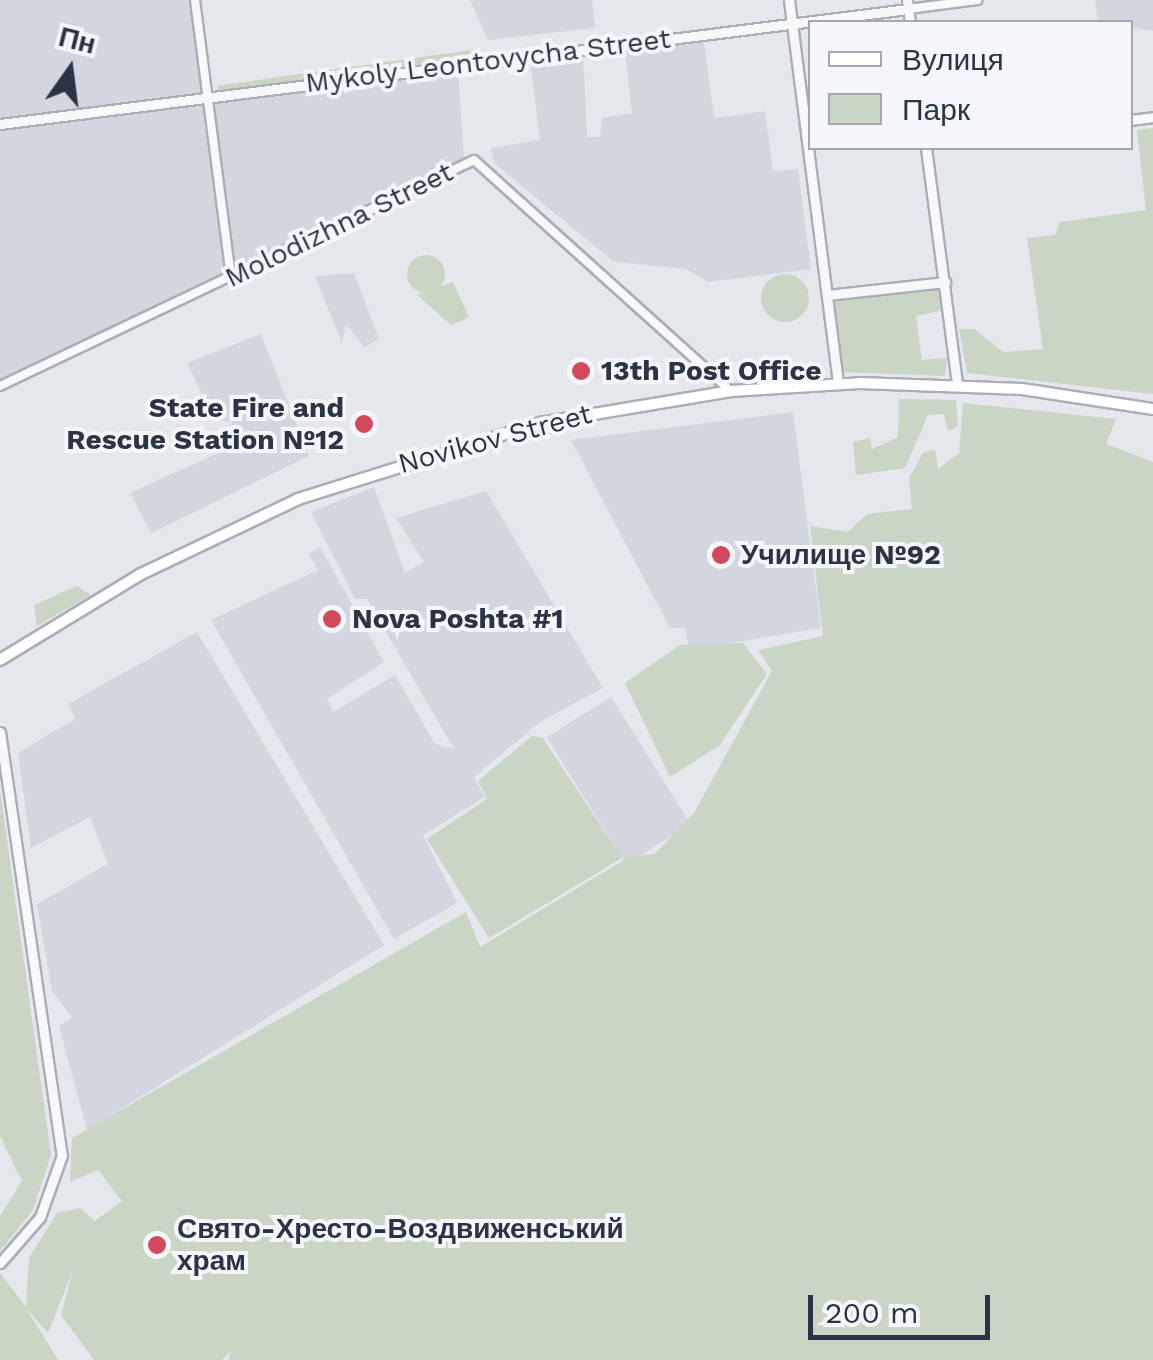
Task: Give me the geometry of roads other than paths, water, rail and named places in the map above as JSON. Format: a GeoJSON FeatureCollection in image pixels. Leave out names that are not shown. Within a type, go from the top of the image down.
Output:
{"type":"FeatureCollection","features":[{"type":"Feature","properties":{"kind":"main road","name":"Novikov Street"},"geometry":{"type":"LineString","coordinates":[[0,660],[140,574],[298,499],[489,434],[731,391],[860,383],[961,384],[1153,408]]}},
{"type":"Feature","properties":{"kind":"street"},"geometry":{"type":"LineString","coordinates":[[195,0],[231,278]]}},
{"type":"Feature","properties":{"kind":"street"},"geometry":{"type":"LineString","coordinates":[[789,0],[808,147]]}},
{"type":"Feature","properties":{"kind":"street","name":"Mykoly Leontovycha Street"},"geometry":{"type":"LineString","coordinates":[[0,124],[908,4],[976,0]]}},
{"type":"Feature","properties":{"kind":"street"},"geometry":{"type":"LineString","coordinates":[[808,150],[838,384]]}},
{"type":"Feature","properties":{"kind":"street"},"geometry":{"type":"LineString","coordinates":[[926,150],[961,384]]}},
{"type":"Feature","properties":{"kind":"street","name":"Molodizhna Street"},"geometry":{"type":"LineString","coordinates":[[0,386],[474,160],[731,391]]}},
{"type":"Feature","properties":{"kind":"street"},"geometry":{"type":"LineString","coordinates":[[827,295],[945,282]]}},
{"type":"Feature","properties":{"kind":"street"},"geometry":{"type":"LineString","coordinates":[[0,732],[62,1154],[40,1216],[0,1263]]}},
{"type":"Feature","properties":{"kind":"place","name":"13th Post Office"},"geometry":{"type":"Point","coordinates":[581,371]}},
{"type":"Feature","properties":{"kind":"place","name":"State Fire and Rescue Station №12"},"geometry":{"type":"Point","coordinates":[364,424]}},
{"type":"Feature","properties":{"kind":"place","name":"Училище №92"},"geometry":{"type":"Point","coordinates":[721,555]}},
{"type":"Feature","properties":{"kind":"place","name":"Nova Poshta #1"},"geometry":{"type":"Point","coordinates":[332,619]}},
{"type":"Feature","properties":{"kind":"place","name":"Свято-Хресто-Воздвиженський храм"},"geometry":{"type":"Point","coordinates":[157,1245]}}]}
